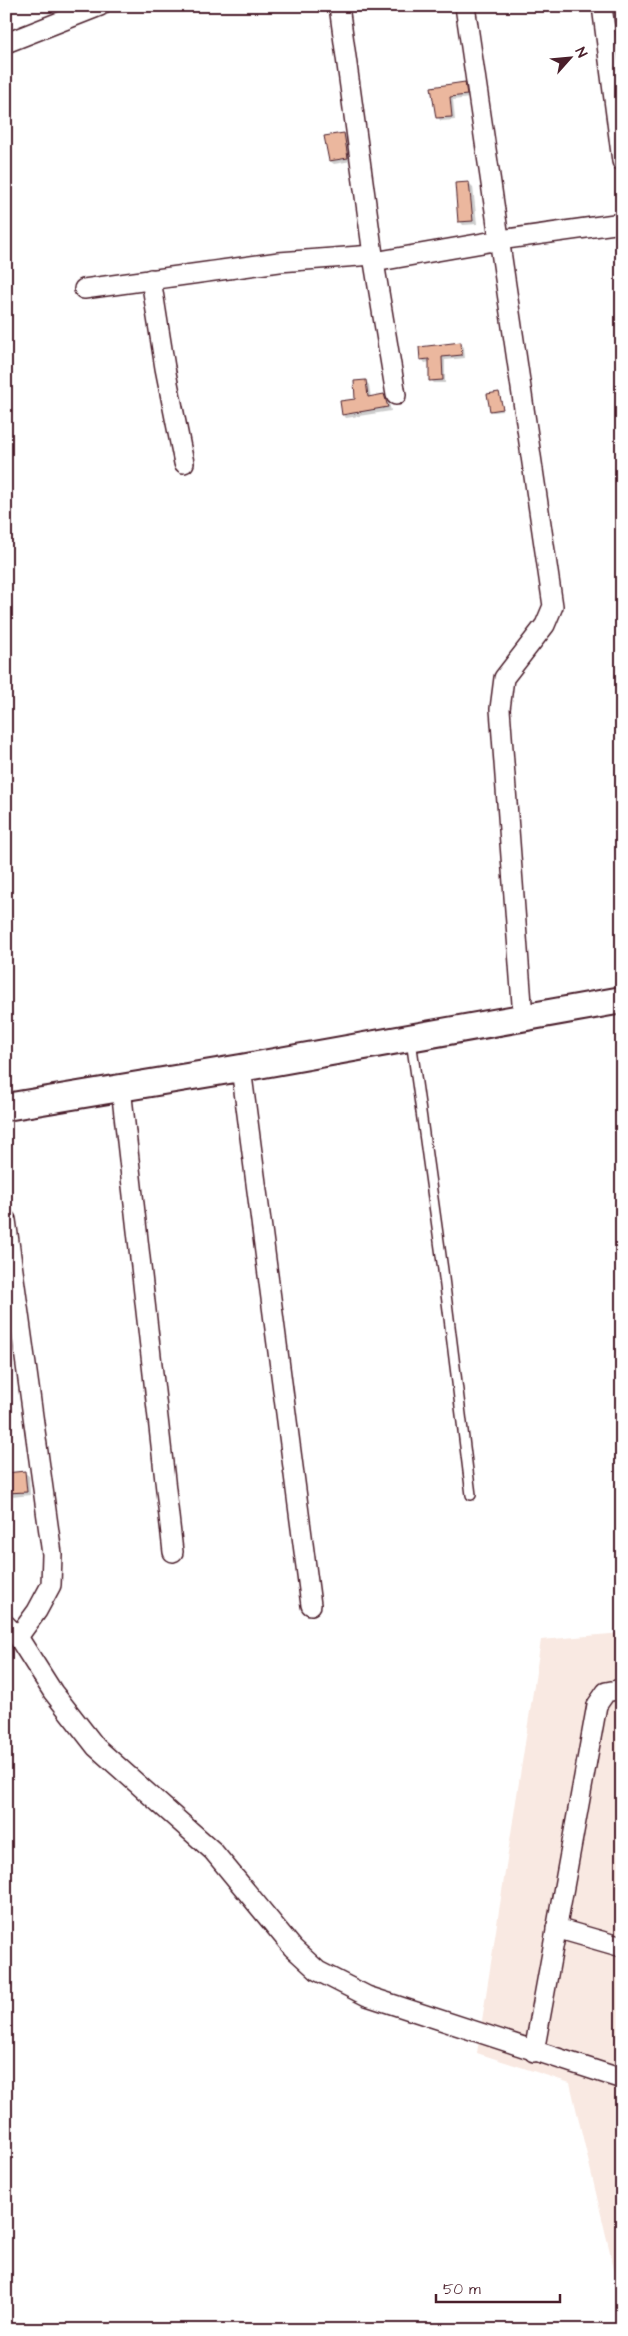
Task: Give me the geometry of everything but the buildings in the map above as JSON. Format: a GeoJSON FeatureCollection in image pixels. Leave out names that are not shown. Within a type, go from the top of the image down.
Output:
{"type":"FeatureCollection","features":[{"type":"Feature","properties":{"kind":"street"},"geometry":{"type":"LineString","coordinates":[[6,42],[100,6]]}},
{"type":"Feature","properties":{"kind":"street"},"geometry":{"type":"LineString","coordinates":[[339,6],[374,258],[396,395]]}},
{"type":"Feature","properties":{"kind":"street"},"geometry":{"type":"LineString","coordinates":[[465,6],[553,606],[545,625],[504,678],[500,709],[522,1017]]}},
{"type":"Feature","properties":{"kind":"street"},"geometry":{"type":"LineString","coordinates":[[602,6],[622,161]]}},
{"type":"Feature","properties":{"kind":"street"},"geometry":{"type":"LineString","coordinates":[[84,289],[279,262],[374,258],[622,223]]}},
{"type":"Feature","properties":{"kind":"street"},"geometry":{"type":"LineString","coordinates":[[151,280],[165,368],[184,463]]}},
{"type":"Feature","properties":{"kind":"street"},"geometry":{"type":"LineString","coordinates":[[6,1106],[241,1068],[522,1017],[622,1001]]}},
{"type":"Feature","properties":{"kind":"street"},"geometry":{"type":"LineString","coordinates":[[241,1068],[311,1605]]}},
{"type":"Feature","properties":{"kind":"street"},"geometry":{"type":"LineString","coordinates":[[121,1088],[174,1552]]}},
{"type":"Feature","properties":{"kind":"street"},"geometry":{"type":"LineString","coordinates":[[6,1220],[52,1554],[51,1585],[37,1612],[12,1631],[53,1692],[96,1747],[213,1851],[293,1948],[318,1972],[367,1996],[534,2052],[622,2079]]}},
{"type":"Feature","properties":{"kind":"street"},"geometry":{"type":"LineString","coordinates":[[534,2052],[597,1705],[606,1692],[622,1689]]}},
{"type":"Feature","properties":{"kind":"street"},"geometry":{"type":"LineString","coordinates":[[556,1928],[622,1947]]}},
{"type":"Feature","properties":{"kind":"lane"},"geometry":{"type":"LineString","coordinates":[[410,1037],[443,1270],[470,1495]]}},
{"type":"Feature","properties":{"kind":"shaded area"},"geometry":{"type":"Polygon","coordinates":[[[622,1633],[622,2303],[570,2083],[477,2053],[541,1640],[622,1633]]]}}]}
